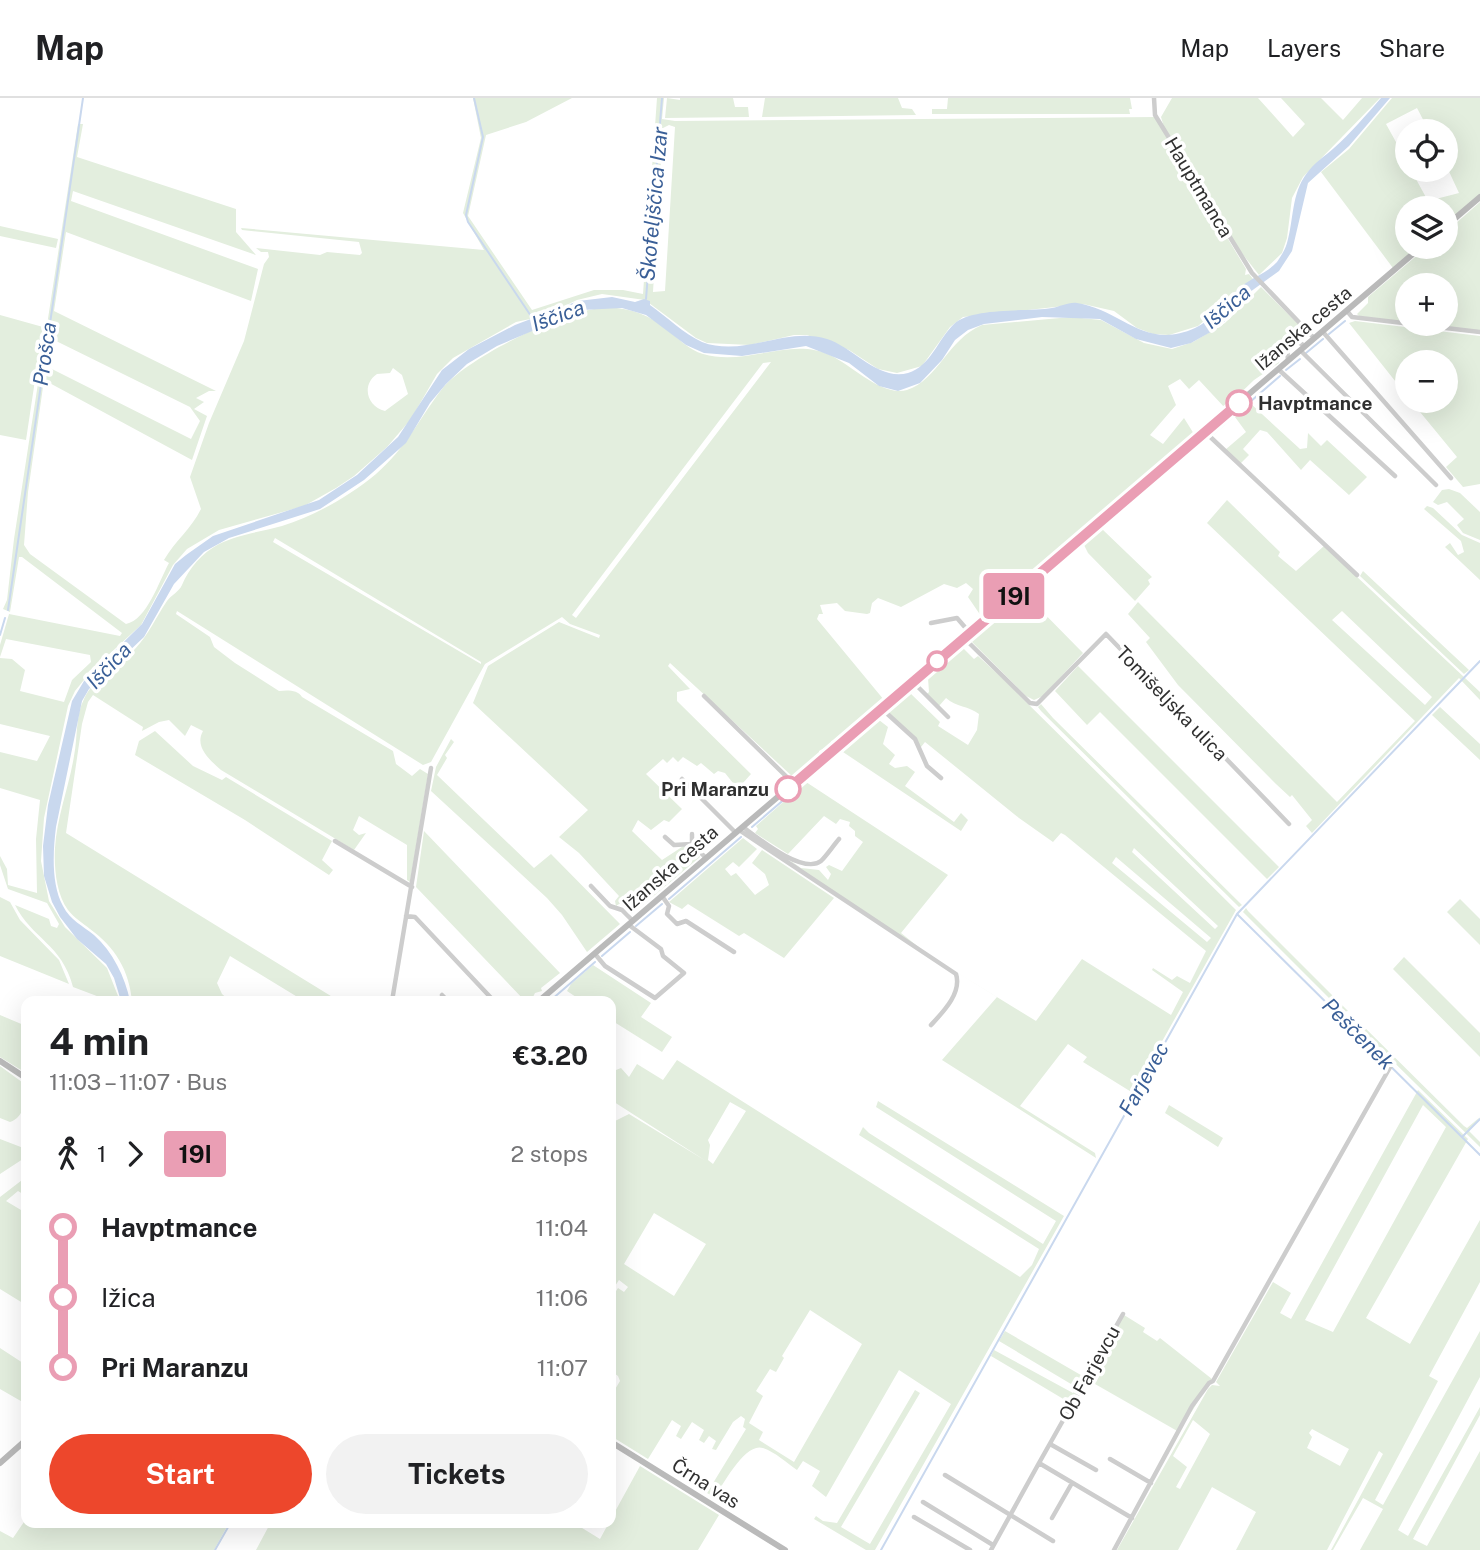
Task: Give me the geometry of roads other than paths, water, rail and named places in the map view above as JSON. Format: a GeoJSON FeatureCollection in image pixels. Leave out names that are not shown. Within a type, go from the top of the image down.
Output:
{"type":"FeatureCollection","features":[{"type":"Feature","properties":{"kind":"street","name":"Hauptmanca"},"geometry":{"type":"LineString","coordinates":[[1154,98],[1155,115],[1252,273],[1314,339]]}},
{"type":"Feature","properties":{"kind":"street"},"geometry":{"type":"LineString","coordinates":[[1458,216],[1480,197]]}},
{"type":"Feature","properties":{"kind":"street","name":"Ižanska cesta"},"geometry":{"type":"LineString","coordinates":[[545,996],[1407,259]]}},
{"type":"Feature","properties":{"kind":"street"},"geometry":{"type":"LineString","coordinates":[[1347,311],[1352,317],[1480,332]]}},
{"type":"Feature","properties":{"kind":"street"},"geometry":{"type":"LineString","coordinates":[[1323,332],[1451,478]]}},
{"type":"Feature","properties":{"kind":"street"},"geometry":{"type":"LineString","coordinates":[[1288,361],[1287,348],[1298,342],[1436,485]]}},
{"type":"Feature","properties":{"kind":"street"},"geometry":{"type":"LineString","coordinates":[[1278,369],[1395,476]]}},
{"type":"Feature","properties":{"kind":"street"},"geometry":{"type":"LineString","coordinates":[[1205,432],[1357,575]]}},
{"type":"Feature","properties":{"kind":"street"},"geometry":{"type":"LineString","coordinates":[[931,623],[957,618],[967,636]]}},
{"type":"Feature","properties":{"kind":"street","name":"Tomišeljska ulica"},"geometry":{"type":"LineString","coordinates":[[967,636],[1030,703],[1037,704],[1106,634],[1289,824]]}},
{"type":"Feature","properties":{"kind":"street"},"geometry":{"type":"LineString","coordinates":[[913,682],[948,717]]}},
{"type":"Feature","properties":{"kind":"street"},"geometry":{"type":"LineString","coordinates":[[704,696],[794,783]]}},
{"type":"Feature","properties":{"kind":"street"},"geometry":{"type":"LineString","coordinates":[[881,709],[915,739],[927,766],[941,778]]}},
{"type":"Feature","properties":{"kind":"street"},"geometry":{"type":"LineString","coordinates":[[393,996],[430,768]]}},
{"type":"Feature","properties":{"kind":"street"},"geometry":{"type":"LineString","coordinates":[[682,779],[739,830],[956,974],[958,981],[955,991],[932,1026]]}},
{"type":"Feature","properties":{"kind":"street"},"geometry":{"type":"LineString","coordinates":[[739,830],[808,865],[819,862],[839,839]]}},
{"type":"Feature","properties":{"kind":"street"},"geometry":{"type":"LineString","coordinates":[[692,834],[692,844],[706,858]]}},
{"type":"Feature","properties":{"kind":"street"},"geometry":{"type":"LineString","coordinates":[[665,837],[674,845],[692,844]]}},
{"type":"Feature","properties":{"kind":"street"},"geometry":{"type":"LineString","coordinates":[[335,841],[412,887]]}},
{"type":"Feature","properties":{"kind":"street"},"geometry":{"type":"LineString","coordinates":[[591,886],[610,906],[622,910],[631,923],[661,949],[663,956],[684,973],[655,998],[605,966],[594,954]]}},
{"type":"Feature","properties":{"kind":"street"},"geometry":{"type":"LineString","coordinates":[[662,896],[669,906],[667,914],[677,924],[686,921],[734,952]]}},
{"type":"Feature","properties":{"kind":"street"},"geometry":{"type":"LineString","coordinates":[[405,916],[415,917],[489,996]]}},
{"type":"Feature","properties":{"kind":"street"},"geometry":{"type":"LineString","coordinates":[[0,1061],[21,1075]]}},
{"type":"Feature","properties":{"kind":"street"},"geometry":{"type":"LineString","coordinates":[[1114,1550],[1179,1435],[1192,1406],[1209,1382],[1213,1381],[1393,1062]]}},
{"type":"Feature","properties":{"kind":"street","name":"Ob Farjevcu"},"geometry":{"type":"LineString","coordinates":[[1039,1464],[1123,1314]]}},
{"type":"Feature","properties":{"kind":"street"},"geometry":{"type":"LineString","coordinates":[[0,1463],[21,1444]]}},
{"type":"Feature","properties":{"kind":"street","name":"Ob Farjevcu"},"geometry":{"type":"LineString","coordinates":[[1050,1444],[1096,1470]]}},
{"type":"Feature","properties":{"kind":"street","name":"Črna vas"},"geometry":{"type":"LineString","coordinates":[[616,1445],[785,1550]]}},
{"type":"Feature","properties":{"kind":"street"},"geometry":{"type":"LineString","coordinates":[[1110,1459],[1151,1483]]}},
{"type":"Feature","properties":{"kind":"street"},"geometry":{"type":"LineString","coordinates":[[923,1502],[992,1548],[1039,1464],[1132,1518]]}},
{"type":"Feature","properties":{"kind":"street"},"geometry":{"type":"LineString","coordinates":[[945,1475],[1053,1541]]}},
{"type":"Feature","properties":{"kind":"street"},"geometry":{"type":"LineString","coordinates":[[1052,1518],[1072,1483]]}},
{"type":"Feature","properties":{"kind":"street"},"geometry":{"type":"LineString","coordinates":[[914,1517],[970,1550]]}},
{"type":"Feature","properties":{"kind":"water","name":"Iščica"},"geometry":{"type":"Polygon","coordinates":[[[1381,98],[1390,98],[1349,146],[1308,183],[1292,251],[1279,271],[1250,292],[1234,313],[1216,329],[1191,343],[1171,348],[1136,339],[1100,319],[1042,317],[984,324],[968,330],[955,340],[942,360],[920,383],[898,391],[879,386],[849,363],[806,346],[742,356],[704,353],[686,345],[646,315],[622,308],[582,310],[497,346],[467,364],[430,403],[406,443],[364,480],[320,509],[229,538],[204,552],[174,584],[144,637],[89,689],[82,701],[56,827],[56,888],[66,911],[101,942],[112,957],[129,996],[119,996],[106,964],[77,939],[60,917],[44,876],[43,846],[48,805],[72,701],[84,681],[142,624],[175,564],[213,536],[319,500],[357,475],[398,437],[442,370],[469,349],[515,325],[578,301],[612,297],[635,302],[644,299],[650,301],[650,305],[702,342],[733,346],[812,336],[837,343],[876,368],[897,374],[908,373],[923,365],[948,330],[962,319],[1000,311],[1041,309],[1077,303],[1093,307],[1148,332],[1177,334],[1202,324],[1242,286],[1277,262],[1287,243],[1295,198],[1302,181],[1313,166],[1346,136],[1381,98]]]}},
{"type":"Feature","properties":{"kind":"waterway","name":"Prošca"},"geometry":{"type":"LineString","coordinates":[[8,610],[83,98]]}},
{"type":"Feature","properties":{"kind":"waterway"},"geometry":{"type":"LineString","coordinates":[[474,98],[483,137],[466,215],[468,222],[533,319]]}},
{"type":"Feature","properties":{"kind":"waterway","name":"Škofeljščica Izar"},"geometry":{"type":"LineString","coordinates":[[646,299],[662,98]]}},
{"type":"Feature","properties":{"kind":"waterway"},"geometry":{"type":"LineString","coordinates":[[1329,334],[1345,321]]}},
{"type":"Feature","properties":{"kind":"waterway"},"geometry":{"type":"LineString","coordinates":[[1306,353],[1323,339]]}},
{"type":"Feature","properties":{"kind":"waterway"},"geometry":{"type":"LineString","coordinates":[[1286,370],[1300,359]]}},
{"type":"Feature","properties":{"kind":"waterway"},"geometry":{"type":"LineString","coordinates":[[1213,434],[1280,376]]}},
{"type":"Feature","properties":{"kind":"waterway"},"geometry":{"type":"LineString","coordinates":[[1154,484],[1206,439]]}},
{"type":"Feature","properties":{"kind":"waterway"},"geometry":{"type":"LineString","coordinates":[[972,640],[1147,490]]}},
{"type":"Feature","properties":{"kind":"waterway","name":"Prošca"},"geometry":{"type":"LineString","coordinates":[[0,635],[5,618]]}},
{"type":"Feature","properties":{"kind":"waterway"},"geometry":{"type":"LineString","coordinates":[[920,684],[965,645]]}},
{"type":"Feature","properties":{"kind":"waterway","name":"Farjevec"},"geometry":{"type":"LineString","coordinates":[[881,1550],[1237,914],[1480,661]]}},
{"type":"Feature","properties":{"kind":"waterway"},"geometry":{"type":"LineString","coordinates":[[888,711],[914,689]]}},
{"type":"Feature","properties":{"kind":"waterway"},"geometry":{"type":"LineString","coordinates":[[752,827],[884,714]]}},
{"type":"Feature","properties":{"kind":"waterway"},"geometry":{"type":"LineString","coordinates":[[669,899],[741,837]]}},
{"type":"Feature","properties":{"kind":"waterway"},"geometry":{"type":"LineString","coordinates":[[636,926],[662,904]]}},
{"type":"Feature","properties":{"kind":"waterway","name":"Peščenek"},"geometry":{"type":"LineString","coordinates":[[1237,914],[1480,1155]]}},
{"type":"Feature","properties":{"kind":"waterway"},"geometry":{"type":"LineString","coordinates":[[602,956],[630,932]]}},
{"type":"Feature","properties":{"kind":"waterway"},"geometry":{"type":"LineString","coordinates":[[556,996],[595,962]]}},
{"type":"Feature","properties":{"kind":"waterway"},"geometry":{"type":"LineString","coordinates":[[1462,1137],[1480,1119]]}},
{"type":"Feature","properties":{"kind":"waterway"},"geometry":{"type":"LineString","coordinates":[[215,1550],[228,1528]]}},
{"type":"Feature","properties":{"kind":"place","name":"Havptmance"},"geometry":{"type":"Point","coordinates":[1239,403]}},
{"type":"Feature","properties":{"kind":"place","name":"Pri Maranzu"},"geometry":{"type":"Point","coordinates":[788,789]}}]}
